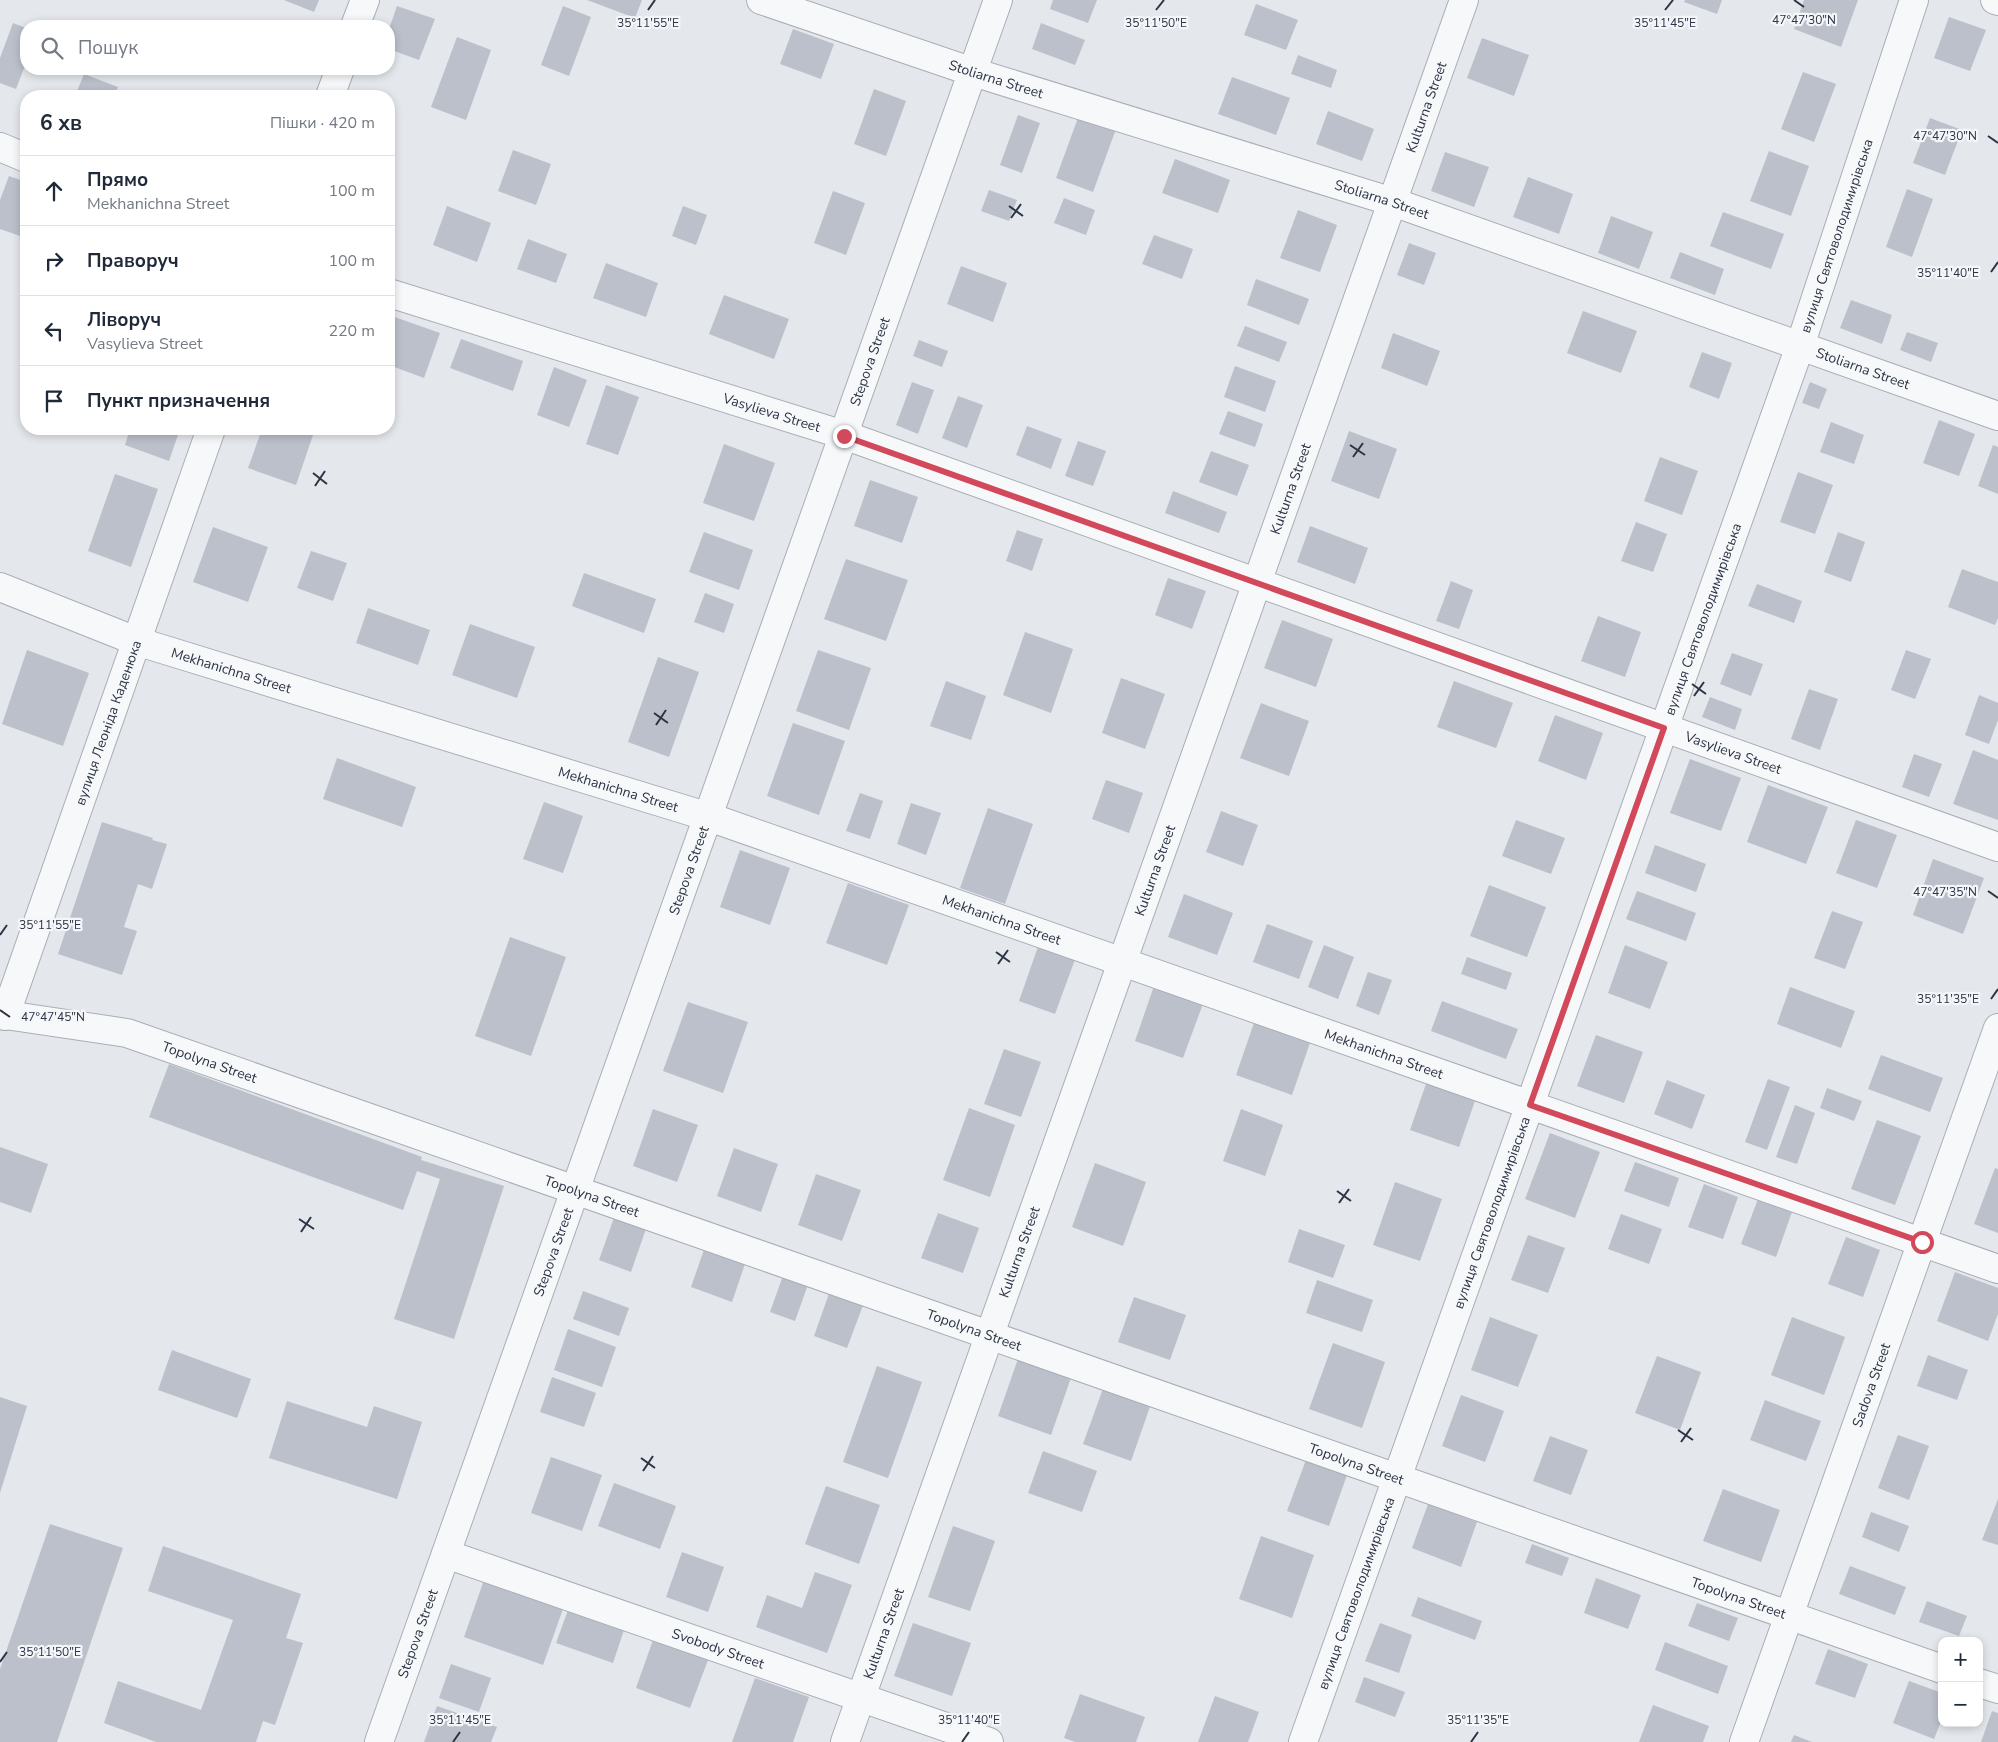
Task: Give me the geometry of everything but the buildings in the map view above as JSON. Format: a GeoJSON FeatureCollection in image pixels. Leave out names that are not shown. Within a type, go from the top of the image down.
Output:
{"type":"FeatureCollection","features":[{"type":"Feature","properties":{"kind":"street"},"geometry":{"type":"LineString","coordinates":[[357,20],[365,0]]}},
{"type":"Feature","properties":{"kind":"street","name":"Stoliarna Street"},"geometry":{"type":"LineString","coordinates":[[762,0],[973,72],[1392,202],[1998,416]]}},
{"type":"Feature","properties":{"kind":"street","name":"Stepova Street"},"geometry":{"type":"LineString","coordinates":[[379,1742],[998,0]]}},
{"type":"Feature","properties":{"kind":"street","name":"Kulturna Street"},"geometry":{"type":"LineString","coordinates":[[845,1742],[1464,0]]}},
{"type":"Feature","properties":{"kind":"street","name":"вулиця Святоволодимирівська"},"geometry":{"type":"LineString","coordinates":[[1303,1742],[1800,346],[1914,0]]}},
{"type":"Feature","properties":{"kind":"street"},"geometry":{"type":"LineString","coordinates":[[332,90],[338,75]]}},
{"type":"Feature","properties":{"kind":"street"},"geometry":{"type":"LineString","coordinates":[[0,147],[20,155]]}},
{"type":"Feature","properties":{"kind":"street","name":"Vasylieva Street"},"geometry":{"type":"LineString","coordinates":[[395,295],[844,436],[1998,847]]}},
{"type":"Feature","properties":{"kind":"street","name":"вулиця Леоніда Каденюка"},"geometry":{"type":"LineString","coordinates":[[2,1015],[209,435]]}},
{"type":"Feature","properties":{"kind":"street","name":"Mekhanichna Street"},"geometry":{"type":"LineString","coordinates":[[0,587],[136,641],[709,817],[1998,1269]]}},
{"type":"Feature","properties":{"kind":"street","name":"Topolyna Street"},"geometry":{"type":"LineString","coordinates":[[2,1015],[127,1033],[1938,1668]]}},
{"type":"Feature","properties":{"kind":"street","name":"Sadova Street"},"geometry":{"type":"LineString","coordinates":[[1744,1742],[1998,1028]]}},
{"type":"Feature","properties":{"kind":"street","name":"Svobody Street"},"geometry":{"type":"LineString","coordinates":[[446,1554],[989,1742]]}},
{"type":"Feature","properties":{"kind":"street"},"geometry":{"type":"LineString","coordinates":[[1983,1683],[1998,1689]]}},
{"type":"Feature","properties":{"kind":"route"},"geometry":{"type":"LineString","coordinates":[[844,436],[1664,728],[1530,1105],[1922,1242]]}}]}
